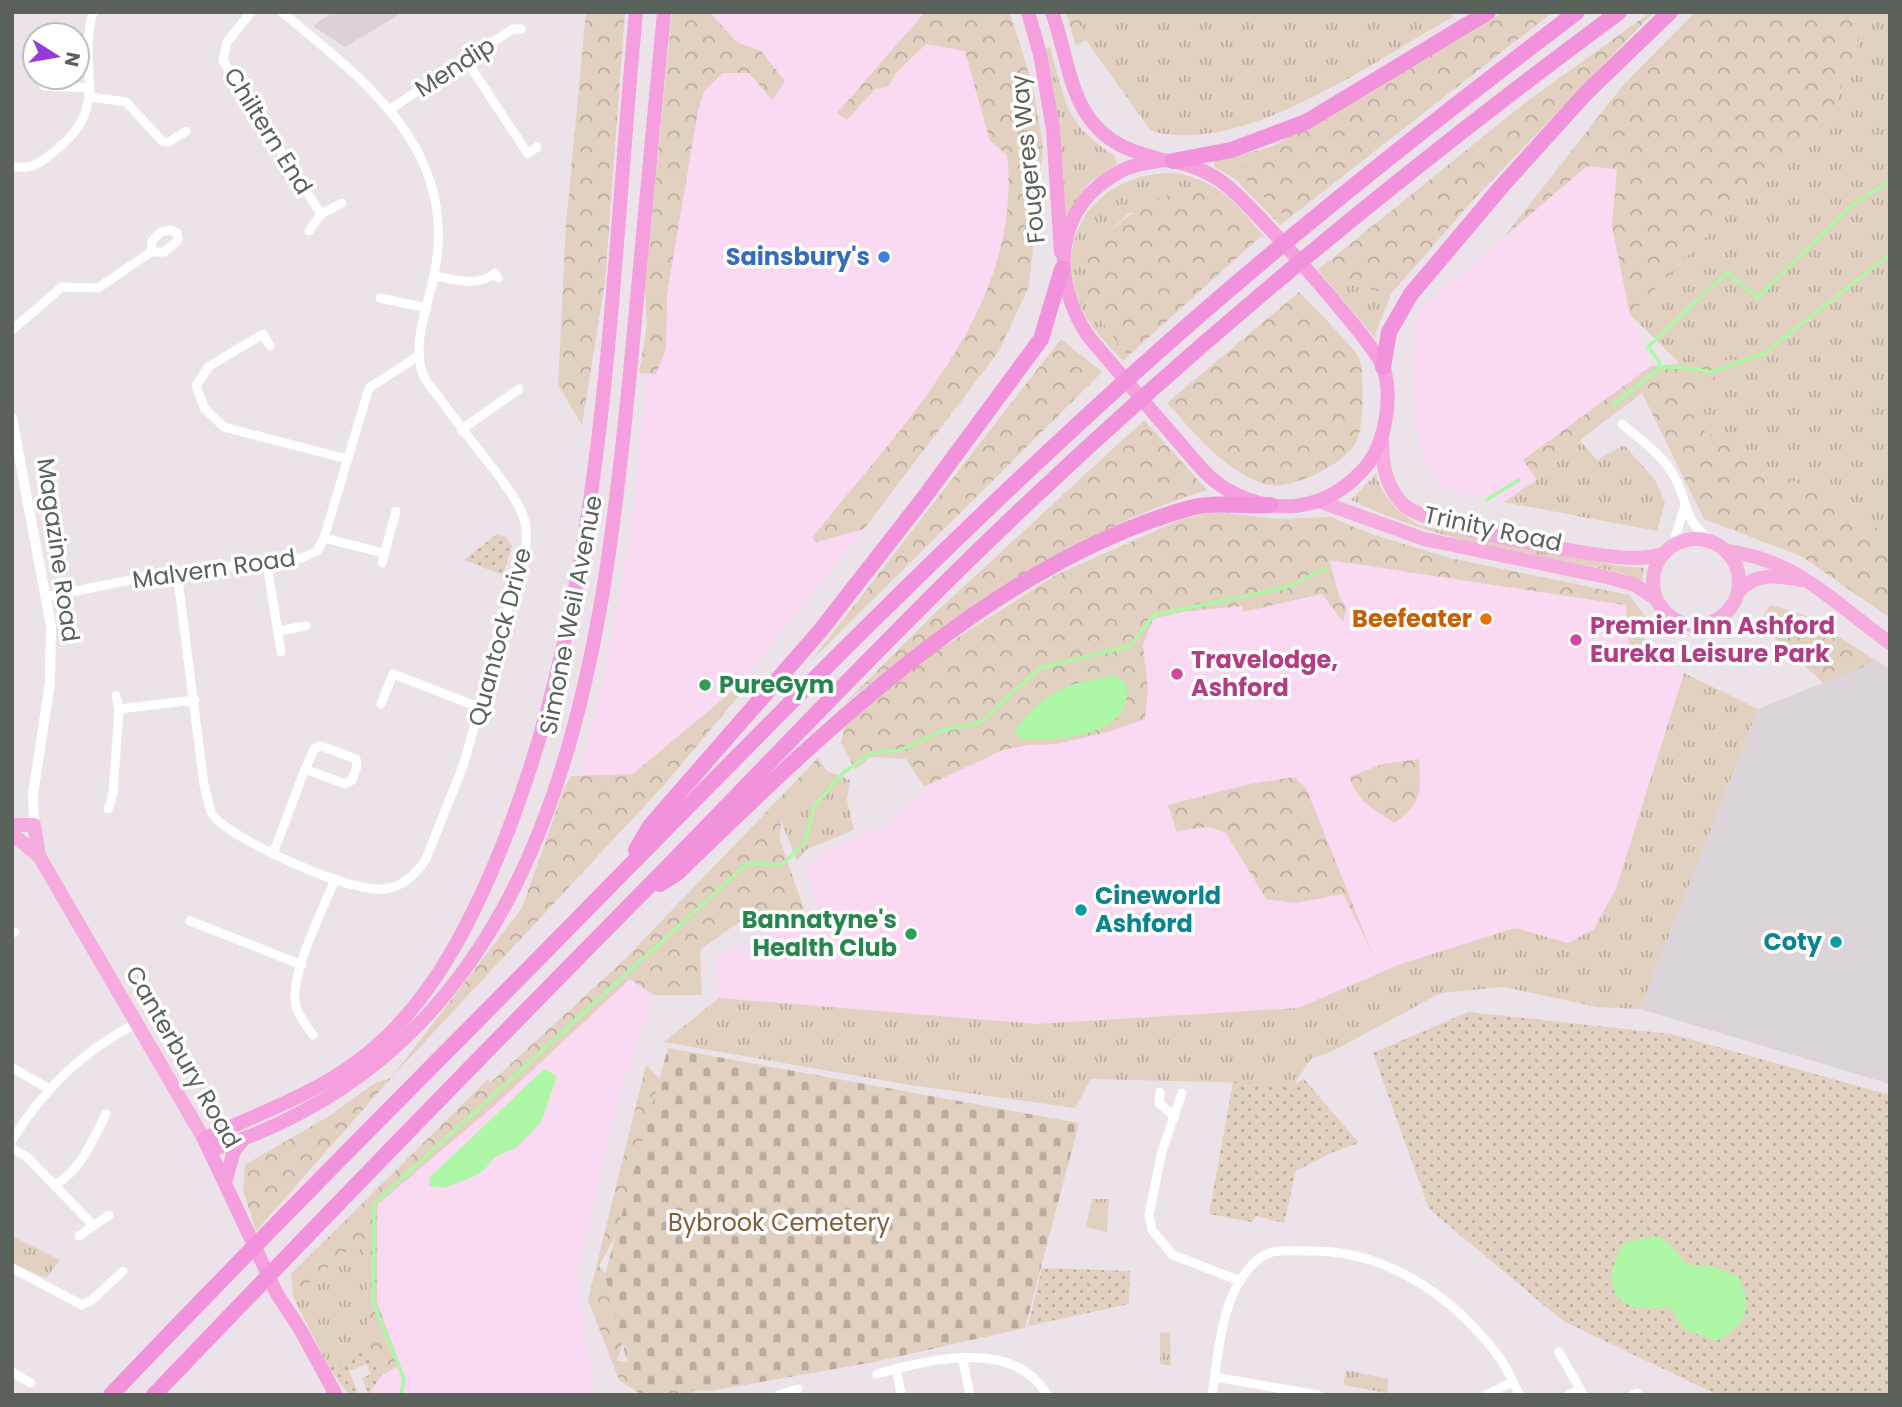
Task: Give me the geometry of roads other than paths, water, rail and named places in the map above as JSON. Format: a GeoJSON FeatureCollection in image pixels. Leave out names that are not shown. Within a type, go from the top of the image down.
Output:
{"type":"FeatureCollection","features":[{"type":"Feature","properties":{"kind":"highway","name":"Simone Weil Avenue"},"geometry":{"type":"LineString","coordinates":[[208,1145],[299,1098],[374,1048],[400,1021],[449,955],[478,904],[516,813],[555,690],[586,538],[636,12]]}},
{"type":"Feature","properties":{"kind":"highway","name":"Simone Weil Avenue"},"geometry":{"type":"LineString","coordinates":[[208,1145],[242,1140],[296,1117],[375,1067],[433,1012],[472,960],[504,905],[550,803],[581,701],[611,550],[622,464],[664,12]]}},
{"type":"Feature","properties":{"kind":"highway","name":"Fougeres Way"},"geometry":{"type":"LineString","coordinates":[[1028,12],[1040,54],[1053,129],[1062,265],[1076,317],[1088,336],[1202,468],[1224,488],[1270,505]]}},
{"type":"Feature","properties":{"kind":"highway","name":"Fougeres Way"},"geometry":{"type":"LineString","coordinates":[[1052,12],[1071,84],[1094,127],[1123,147],[1203,171],[1248,203],[1363,337],[1383,367]]}},
{"type":"Feature","properties":{"kind":"highway"},"geometry":{"type":"LineString","coordinates":[[627,867],[650,826],[820,631],[923,499],[1041,339],[1078,213],[1099,186],[1121,171],[1252,144],[1306,122],[1488,12]]}},
{"type":"Feature","properties":{"kind":"highway"},"geometry":{"type":"LineString","coordinates":[[111,1395],[260,1238],[876,615],[1136,371],[1294,235],[1460,100],[1577,12]]}},
{"type":"Feature","properties":{"kind":"highway"},"geometry":{"type":"LineString","coordinates":[[154,1395],[502,1033],[963,566],[1152,389],[1294,266],[1476,118],[1619,12]]}},
{"type":"Feature","properties":{"kind":"highway"},"geometry":{"type":"LineString","coordinates":[[636,899],[676,874],[793,760],[924,650],[989,605],[1049,570],[1137,526],[1199,507],[1321,502],[1336,495],[1364,470],[1382,435],[1386,400],[1383,367],[1389,332],[1412,294],[1502,186],[1586,93],[1670,12]]}},
{"type":"Feature","properties":{"kind":"highway"},"geometry":{"type":"LineString","coordinates":[[226,1180],[229,1163],[242,1140]]}},
{"type":"Feature","properties":{"kind":"highway","name":"Canterbury Road"},"geometry":{"type":"LineString","coordinates":[[208,1145],[276,1294],[300,1329],[336,1395]]}},
{"type":"Feature","properties":{"kind":"highway","name":"Canterbury Road"},"geometry":{"type":"LineString","coordinates":[[290,1318],[293,1332],[327,1395]]}},
{"type":"Feature","properties":{"kind":"main road","name":"Trinity Road"},"geometry":{"type":"LineString","coordinates":[[1382,435],[1382,457],[1390,485],[1404,505],[1416,514],[1449,526],[1615,557],[1647,558],[1696,538],[1713,542],[1727,551],[1771,561],[1815,584],[1890,643]]}},
{"type":"Feature","properties":{"kind":"main road","name":"Trinity Road"},"geometry":{"type":"LineString","coordinates":[[1321,502],[1423,540],[1634,585],[1656,599],[1665,613],[1677,621],[1702,625],[1726,614],[1746,584],[1766,577],[1785,577],[1815,584]]}},
{"type":"Feature","properties":{"kind":"main road"},"geometry":{"type":"LineString","coordinates":[[1656,599],[1654,570],[1668,550]]}},
{"type":"Feature","properties":{"kind":"main road"},"geometry":{"type":"LineString","coordinates":[[1727,551],[1736,565],[1739,592]]}},
{"type":"Feature","properties":{"kind":"main road"},"geometry":{"type":"LineString","coordinates":[[12,825],[34,825]]}},
{"type":"Feature","properties":{"kind":"main road","name":"Magazine Road"},"geometry":{"type":"LineString","coordinates":[[34,825],[39,856]]}},
{"type":"Feature","properties":{"kind":"main road","name":"Canterbury Road"},"geometry":{"type":"LineString","coordinates":[[12,834],[39,856],[208,1145]]}},
{"type":"Feature","properties":{"kind":"street"},"geometry":{"type":"LineString","coordinates":[[12,166],[30,168],[65,144],[81,127],[91,92],[88,49],[93,12]]}},
{"type":"Feature","properties":{"kind":"street","name":"Chiltern End"},"geometry":{"type":"LineString","coordinates":[[251,12],[227,41],[223,61],[321,214]]}},
{"type":"Feature","properties":{"kind":"street","name":"Quantock Drive"},"geometry":{"type":"LineString","coordinates":[[177,572],[204,785],[211,812],[222,825],[273,854],[335,879],[369,889],[384,889],[398,886],[417,873],[426,859],[455,787],[481,708],[525,550],[527,526],[523,512],[511,493],[461,430],[423,374],[420,355],[440,242],[436,197],[425,163],[390,109],[358,76],[282,12]]}},
{"type":"Feature","properties":{"kind":"street","name":"Mendip"},"geometry":{"type":"LineString","coordinates":[[390,109],[513,29],[521,29]]}},
{"type":"Feature","properties":{"kind":"street"},"geometry":{"type":"LineString","coordinates":[[466,60],[528,154],[537,147]]}},
{"type":"Feature","properties":{"kind":"street"},"geometry":{"type":"LineString","coordinates":[[83,91],[126,102],[163,142],[169,142],[186,131]]}},
{"type":"Feature","properties":{"kind":"street","name":"Chiltern End"},"geometry":{"type":"LineString","coordinates":[[309,231],[321,214],[342,203]]}},
{"type":"Feature","properties":{"kind":"street"},"geometry":{"type":"LineString","coordinates":[[12,330],[62,287],[98,288],[151,251]]}},
{"type":"Feature","properties":{"kind":"street"},"geometry":{"type":"LineString","coordinates":[[434,275],[473,281],[484,280],[494,272]]}},
{"type":"Feature","properties":{"kind":"street"},"geometry":{"type":"LineString","coordinates":[[380,298],[427,308]]}},
{"type":"Feature","properties":{"kind":"street"},"geometry":{"type":"LineString","coordinates":[[270,346],[263,334],[208,367],[200,375],[196,386],[205,409],[224,427],[347,459]]}},
{"type":"Feature","properties":{"kind":"street","name":"Malvern Road"},"geometry":{"type":"LineString","coordinates":[[47,597],[177,572],[267,564],[311,555],[324,538],[369,388],[420,355]]}},
{"type":"Feature","properties":{"kind":"street"},"geometry":{"type":"LineString","coordinates":[[461,430],[519,389]]}},
{"type":"Feature","properties":{"kind":"street","name":"Magazine Road"},"geometry":{"type":"LineString","coordinates":[[12,418],[51,626],[50,683],[33,794],[34,825]]}},
{"type":"Feature","properties":{"kind":"street"},"geometry":{"type":"LineString","coordinates":[[1622,424],[1666,464],[1681,492],[1684,508],[1695,528],[1713,542]]}},
{"type":"Feature","properties":{"kind":"street"},"geometry":{"type":"LineString","coordinates":[[1668,550],[1684,508]]}},
{"type":"Feature","properties":{"kind":"street"},"geometry":{"type":"LineString","coordinates":[[324,538],[383,558],[396,511]]}},
{"type":"Feature","properties":{"kind":"street"},"geometry":{"type":"LineString","coordinates":[[267,564],[281,652]]}},
{"type":"Feature","properties":{"kind":"street"},"geometry":{"type":"LineString","coordinates":[[278,631],[306,626]]}},
{"type":"Feature","properties":{"kind":"street"},"geometry":{"type":"LineString","coordinates":[[381,704],[393,674],[481,708]]}},
{"type":"Feature","properties":{"kind":"street"},"geometry":{"type":"LineString","coordinates":[[108,808],[113,794],[119,709],[116,696]]}},
{"type":"Feature","properties":{"kind":"street"},"geometry":{"type":"LineString","coordinates":[[119,709],[195,699]]}},
{"type":"Feature","properties":{"kind":"street"},"geometry":{"type":"LineString","coordinates":[[273,854],[305,769],[315,748],[321,746],[356,759],[357,766],[352,780],[345,784],[305,769]]}},
{"type":"Feature","properties":{"kind":"street"},"geometry":{"type":"LineString","coordinates":[[313,1034],[300,1016],[294,998],[302,965],[335,879]]}},
{"type":"Feature","properties":{"kind":"street"},"geometry":{"type":"LineString","coordinates":[[190,921],[302,965]]}},
{"type":"Feature","properties":{"kind":"street"},"geometry":{"type":"LineString","coordinates":[[12,1140],[48,1088],[77,1061],[138,1022]]}},
{"type":"Feature","properties":{"kind":"street"},"geometry":{"type":"LineString","coordinates":[[12,1068],[48,1088]]}},
{"type":"Feature","properties":{"kind":"street"},"geometry":{"type":"LineString","coordinates":[[1160,1092],[1159,1103],[1175,1117]]}},
{"type":"Feature","properties":{"kind":"street"},"geometry":{"type":"LineString","coordinates":[[1182,1093],[1162,1151],[1149,1215],[1152,1230],[1173,1255],[1240,1281]]}},
{"type":"Feature","properties":{"kind":"street"},"geometry":{"type":"LineString","coordinates":[[56,1184],[68,1178],[86,1152],[106,1114]]}},
{"type":"Feature","properties":{"kind":"street"},"geometry":{"type":"LineString","coordinates":[[12,1148],[27,1157],[56,1184],[94,1226]]}},
{"type":"Feature","properties":{"kind":"street"},"geometry":{"type":"LineString","coordinates":[[79,1236],[108,1215]]}},
{"type":"Feature","properties":{"kind":"street"},"geometry":{"type":"LineString","coordinates":[[1212,1395],[1226,1314],[1240,1281],[1253,1264],[1273,1250],[1345,1251],[1382,1262],[1449,1303],[1500,1358],[1520,1395]]}},
{"type":"Feature","properties":{"kind":"street"},"geometry":{"type":"LineString","coordinates":[[12,1268],[82,1305],[92,1300],[123,1271]]}},
{"type":"Feature","properties":{"kind":"street"},"geometry":{"type":"LineString","coordinates":[[1559,1352],[1581,1392],[1569,1395]]}},
{"type":"Feature","properties":{"kind":"street"},"geometry":{"type":"LineString","coordinates":[[962,1357],[970,1395]]}},
{"type":"Feature","properties":{"kind":"street"},"geometry":{"type":"LineString","coordinates":[[877,1374],[896,1368],[962,1357],[1020,1366],[1030,1371],[1047,1395]]}},
{"type":"Feature","properties":{"kind":"street"},"geometry":{"type":"LineString","coordinates":[[896,1368],[901,1395]]}},
{"type":"Feature","properties":{"kind":"street"},"geometry":{"type":"LineString","coordinates":[[12,1372],[31,1383]]}},
{"type":"Feature","properties":{"kind":"street"},"geometry":{"type":"LineString","coordinates":[[1215,1377],[1318,1395]]}},
{"type":"Feature","properties":{"kind":"street"},"geometry":{"type":"LineString","coordinates":[[1486,1395],[1512,1382]]}},
{"type":"Feature","properties":{"kind":"street"},"geometry":{"type":"LineString","coordinates":[[779,1395],[798,1389]]}},
{"type":"Feature","properties":{"kind":"waterway"},"geometry":{"type":"LineString","coordinates":[[1660,368],[1659,361],[1648,347],[1727,272],[1757,298],[1855,203],[1890,181]]}},
{"type":"Feature","properties":{"kind":"waterway"},"geometry":{"type":"LineString","coordinates":[[1613,405],[1660,368],[1678,367],[1712,372],[1765,353],[1890,254]]}},
{"type":"Feature","properties":{"kind":"waterway"},"geometry":{"type":"LineString","coordinates":[[1486,500],[1519,480]]}},
{"type":"Feature","properties":{"kind":"waterway"},"geometry":{"type":"LineString","coordinates":[[401,1395],[404,1379],[373,1302],[374,1204],[748,863],[781,865],[805,843],[814,807],[843,773],[871,753],[901,750],[943,730],[980,723],[1040,668],[1130,646],[1154,615],[1284,588],[1327,568]]}},
{"type":"Feature","properties":{"kind":"place","name":"Sainsbury's"},"geometry":{"type":"Point","coordinates":[884,257]}},
{"type":"Feature","properties":{"kind":"place","name":"Beefeater"},"geometry":{"type":"Point","coordinates":[1486,619]}},
{"type":"Feature","properties":{"kind":"place","name":"Premier Inn Ashford Eureka Leisure Park"},"geometry":{"type":"Point","coordinates":[1576,640]}},
{"type":"Feature","properties":{"kind":"place","name":"Travelodge, Ashford"},"geometry":{"type":"Point","coordinates":[1177,674]}},
{"type":"Feature","properties":{"kind":"place","name":"PureGym"},"geometry":{"type":"Point","coordinates":[705,685]}},
{"type":"Feature","properties":{"kind":"place","name":"Cineworld Ashford"},"geometry":{"type":"Point","coordinates":[1081,910]}},
{"type":"Feature","properties":{"kind":"place","name":"Bannatyne's Health Club"},"geometry":{"type":"Point","coordinates":[911,934]}},
{"type":"Feature","properties":{"kind":"place","name":"Coty"},"geometry":{"type":"Point","coordinates":[1836,942]}},
{"type":"Feature","properties":{"kind":"park label","name":"Bybrook Cemetery"},"geometry":{"type":"Point","coordinates":[779,1223]}}]}
